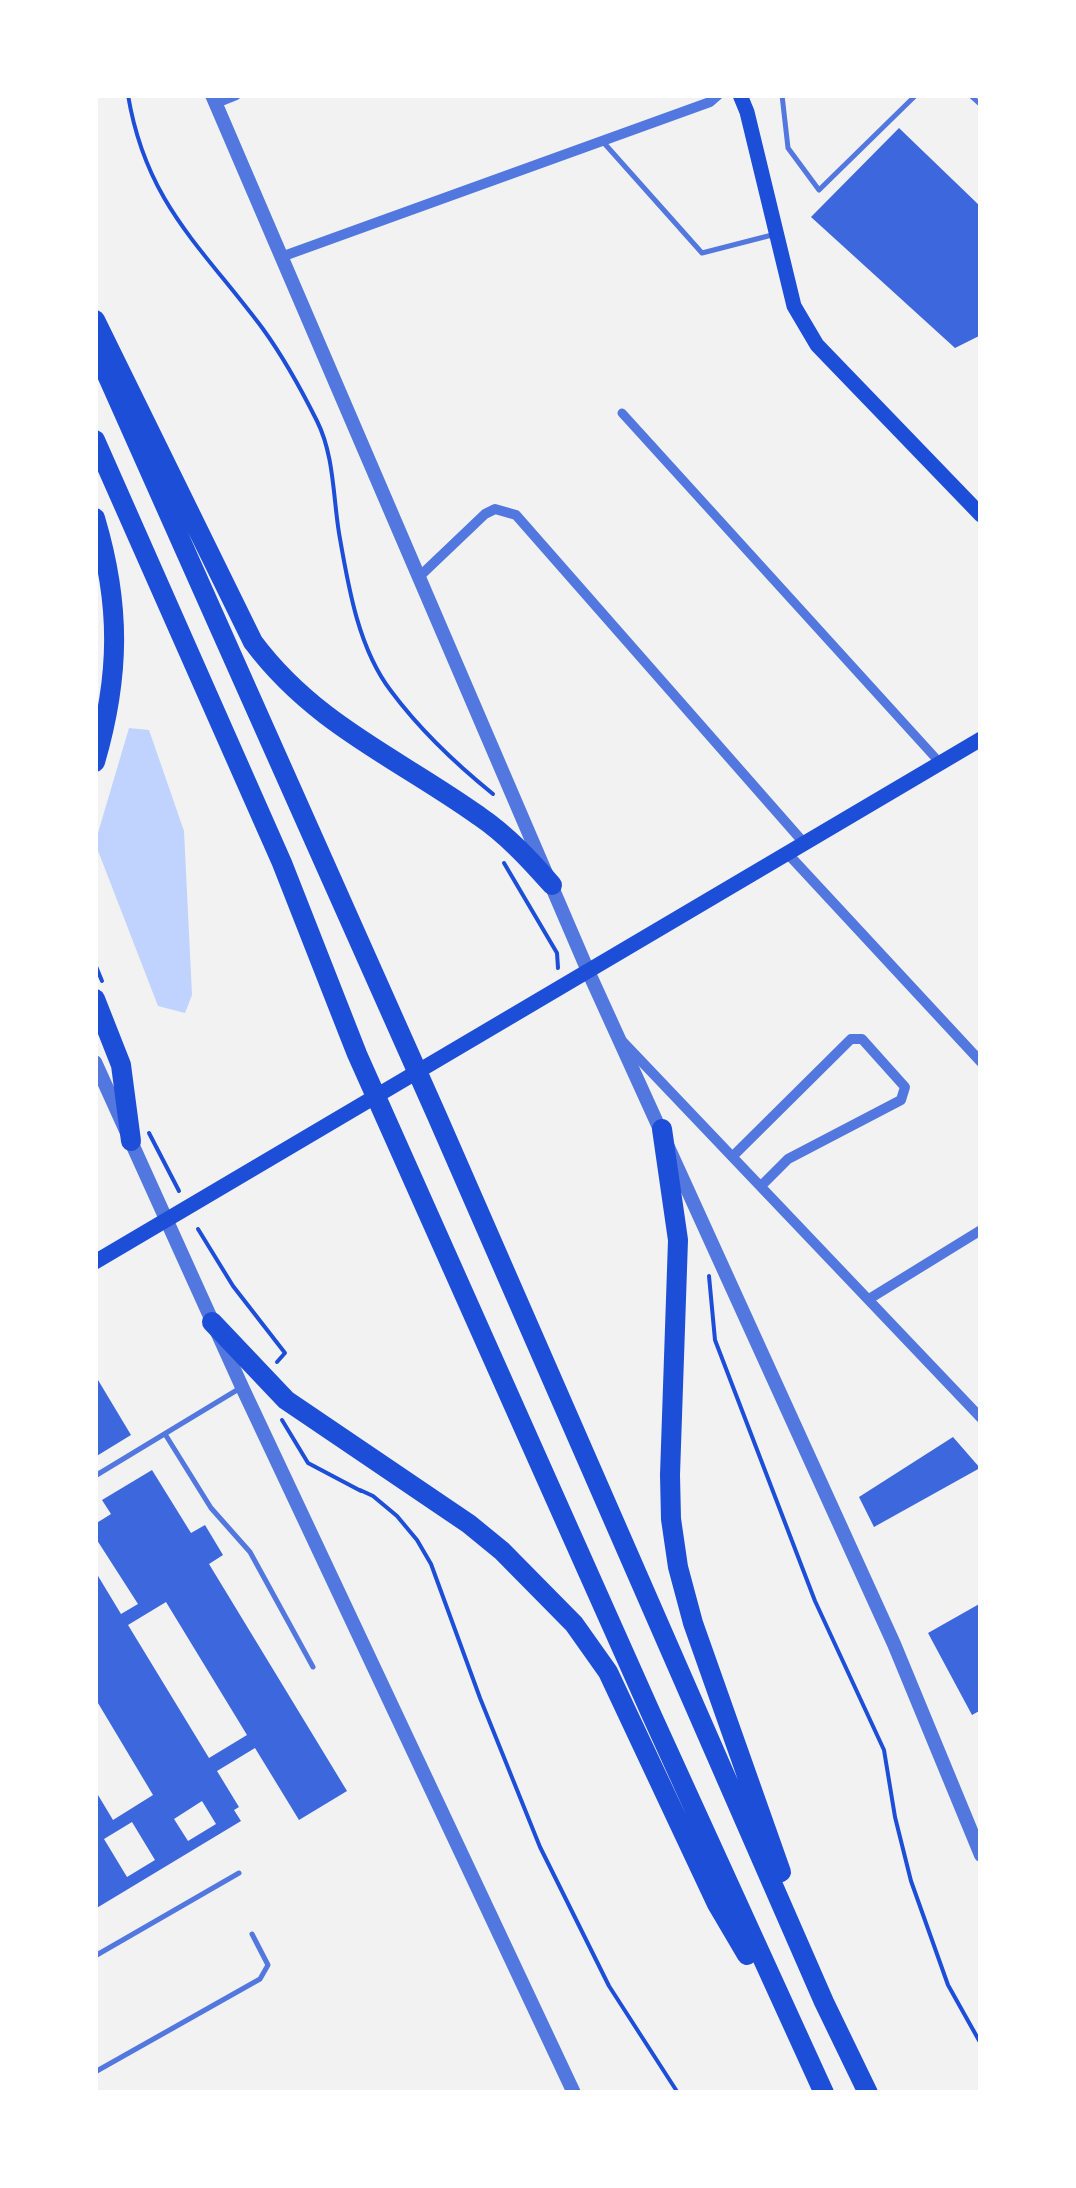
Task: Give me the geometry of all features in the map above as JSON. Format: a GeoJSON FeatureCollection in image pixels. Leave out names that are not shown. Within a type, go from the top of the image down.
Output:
{"type":"FeatureCollection","features":[{"type":"Feature","properties":{"kind":"highway"},"geometry":{"type":"LineString","coordinates":[[95,320],[253,642],[275,671],[341,729],[482,818],[552,885]]}},
{"type":"Feature","properties":{"kind":"highway"},"geometry":{"type":"LineString","coordinates":[[95,348],[438,1116],[824,2002],[868,2091]]}},
{"type":"Feature","properties":{"kind":"highway"},"geometry":{"type":"LineString","coordinates":[[95,440],[282,864],[357,1054],[824,2093]]}},
{"type":"Feature","properties":{"kind":"highway"},"geometry":{"type":"LineString","coordinates":[[95,518],[107,566],[115,648],[110,712],[95,762]]}},
{"type":"Feature","properties":{"kind":"highway"},"geometry":{"type":"LineString","coordinates":[[95,998],[121,1066],[131,1141]]}},
{"type":"Feature","properties":{"kind":"highway"},"geometry":{"type":"LineString","coordinates":[[662,1129],[678,1240],[670,1475],[678,1567],[693,1623],[824,2002]]}},
{"type":"Feature","properties":{"kind":"highway"},"geometry":{"type":"LineString","coordinates":[[212,1322],[286,1400],[492,1542],[574,1624],[608,1672],[717,1904],[803,2050]]}},
{"type":"Feature","properties":{"kind":"main road"},"geometry":{"type":"LineString","coordinates":[[740,95],[794,306],[817,345],[981,515]]}},
{"type":"Feature","properties":{"kind":"main road"},"geometry":{"type":"LineString","coordinates":[[95,1262],[981,739]]}},
{"type":"Feature","properties":{"kind":"street"},"geometry":{"type":"LineString","coordinates":[[236,95],[214,99],[588,971],[894,1644],[976,1832],[981,1856]]}},
{"type":"Feature","properties":{"kind":"street"},"geometry":{"type":"LineString","coordinates":[[281,257],[710,102],[718,95]]}},
{"type":"Feature","properties":{"kind":"street"},"geometry":{"type":"LineString","coordinates":[[622,413],[941,764]]}},
{"type":"Feature","properties":{"kind":"street"},"geometry":{"type":"LineString","coordinates":[[420,576],[485,514],[495,509],[506,510],[528,526],[804,843]]}},
{"type":"Feature","properties":{"kind":"street"},"geometry":{"type":"LineString","coordinates":[[788,854],[981,1062]]}},
{"type":"Feature","properties":{"kind":"street"},"geometry":{"type":"LineString","coordinates":[[733,1156],[851,1039],[862,1039],[905,1087],[900,1100],[788,1159],[761,1186]]}},
{"type":"Feature","properties":{"kind":"street"},"geometry":{"type":"LineString","coordinates":[[621,1040],[981,1418]]}},
{"type":"Feature","properties":{"kind":"street"},"geometry":{"type":"LineString","coordinates":[[95,1062],[242,1387],[574,2093]]}},
{"type":"Feature","properties":{"kind":"street"},"geometry":{"type":"LineString","coordinates":[[870,1299],[981,1230]]}},
{"type":"Feature","properties":{"kind":"lane"},"geometry":{"type":"LineString","coordinates":[[782,95],[788,148],[819,190],[916,95]]}},
{"type":"Feature","properties":{"kind":"lane"},"geometry":{"type":"LineString","coordinates":[[970,95],[981,105]]}},
{"type":"Feature","properties":{"kind":"lane"},"geometry":{"type":"LineString","coordinates":[[602,141],[702,253],[775,234]]}},
{"type":"Feature","properties":{"kind":"lane"},"geometry":{"type":"LineString","coordinates":[[95,1476],[242,1387]]}},
{"type":"Feature","properties":{"kind":"lane"},"geometry":{"type":"LineString","coordinates":[[165,1434],[212,1508],[250,1552],[312,1668]]}},
{"type":"Feature","properties":{"kind":"lane"},"geometry":{"type":"LineString","coordinates":[[95,1956],[238,1873]]}},
{"type":"Feature","properties":{"kind":"lane"},"geometry":{"type":"LineString","coordinates":[[95,2072],[260,1979],[268,1965],[252,1934]]}},
{"type":"Feature","properties":{"kind":"path"},"geometry":{"type":"LineString","coordinates":[[128,95],[133,125],[150,174],[174,219],[263,330],[320,427],[332,474],[348,580],[357,614],[389,689],[456,764]]}},
{"type":"Feature","properties":{"kind":"path"},"geometry":{"type":"LineString","coordinates":[[198,1229],[233,1286],[285,1353],[263,1378]]}},
{"type":"Feature","properties":{"kind":"path"},"geometry":{"type":"LineString","coordinates":[[708,1274],[715,1340],[816,1601],[884,1750],[910,1881],[948,1985],[981,2044]]}},
{"type":"Feature","properties":{"kind":"path"},"geometry":{"type":"LineString","coordinates":[[279,1416],[308,1463],[373,1496],[417,1540],[431,1564],[540,1847],[609,1986],[678,2093]]}},
{"type":"Feature","properties":{"kind":"water"},"geometry":{"type":"Polygon","coordinates":[[[129,728],[149,730],[184,831],[192,995],[185,1013],[158,1006],[95,843],[129,728]]]}},
{"type":"Feature","properties":{"kind":"building"},"geometry":{"type":"Polygon","coordinates":[[[899,128],[981,207],[981,335],[955,348],[811,217],[899,128]]]}},
{"type":"Feature","properties":{"kind":"building"},"geometry":{"type":"Polygon","coordinates":[[[95,1375],[131,1435],[95,1457],[95,1375]]]}},
{"type":"Feature","properties":{"kind":"building"},"geometry":{"type":"Polygon","coordinates":[[[953,1437],[980,1468],[874,1527],[859,1497],[953,1437]]]}},
{"type":"Feature","properties":{"kind":"building"},"geometry":{"type":"Polygon","coordinates":[[[152,1470],[191,1533],[205,1525],[223,1555],[209,1564],[347,1791],[299,1820],[255,1748],[217,1771],[239,1807],[234,1810],[241,1821],[95,1909],[95,1790],[113,1820],[153,1795],[95,1698],[95,1571],[121,1614],[138,1604],[95,1537],[95,1524],[111,1514],[102,1500],[152,1470]],[[166,1602],[128,1625],[209,1758],[247,1735],[166,1602]],[[202,1801],[174,1819],[188,1841],[216,1824],[202,1801]],[[132,1822],[104,1839],[127,1877],[155,1860],[132,1822]]]}},
{"type":"Feature","properties":{"kind":"building"},"geometry":{"type":"Polygon","coordinates":[[[981,1603],[981,1710],[972,1715],[928,1633],[981,1603]]]}}]}
